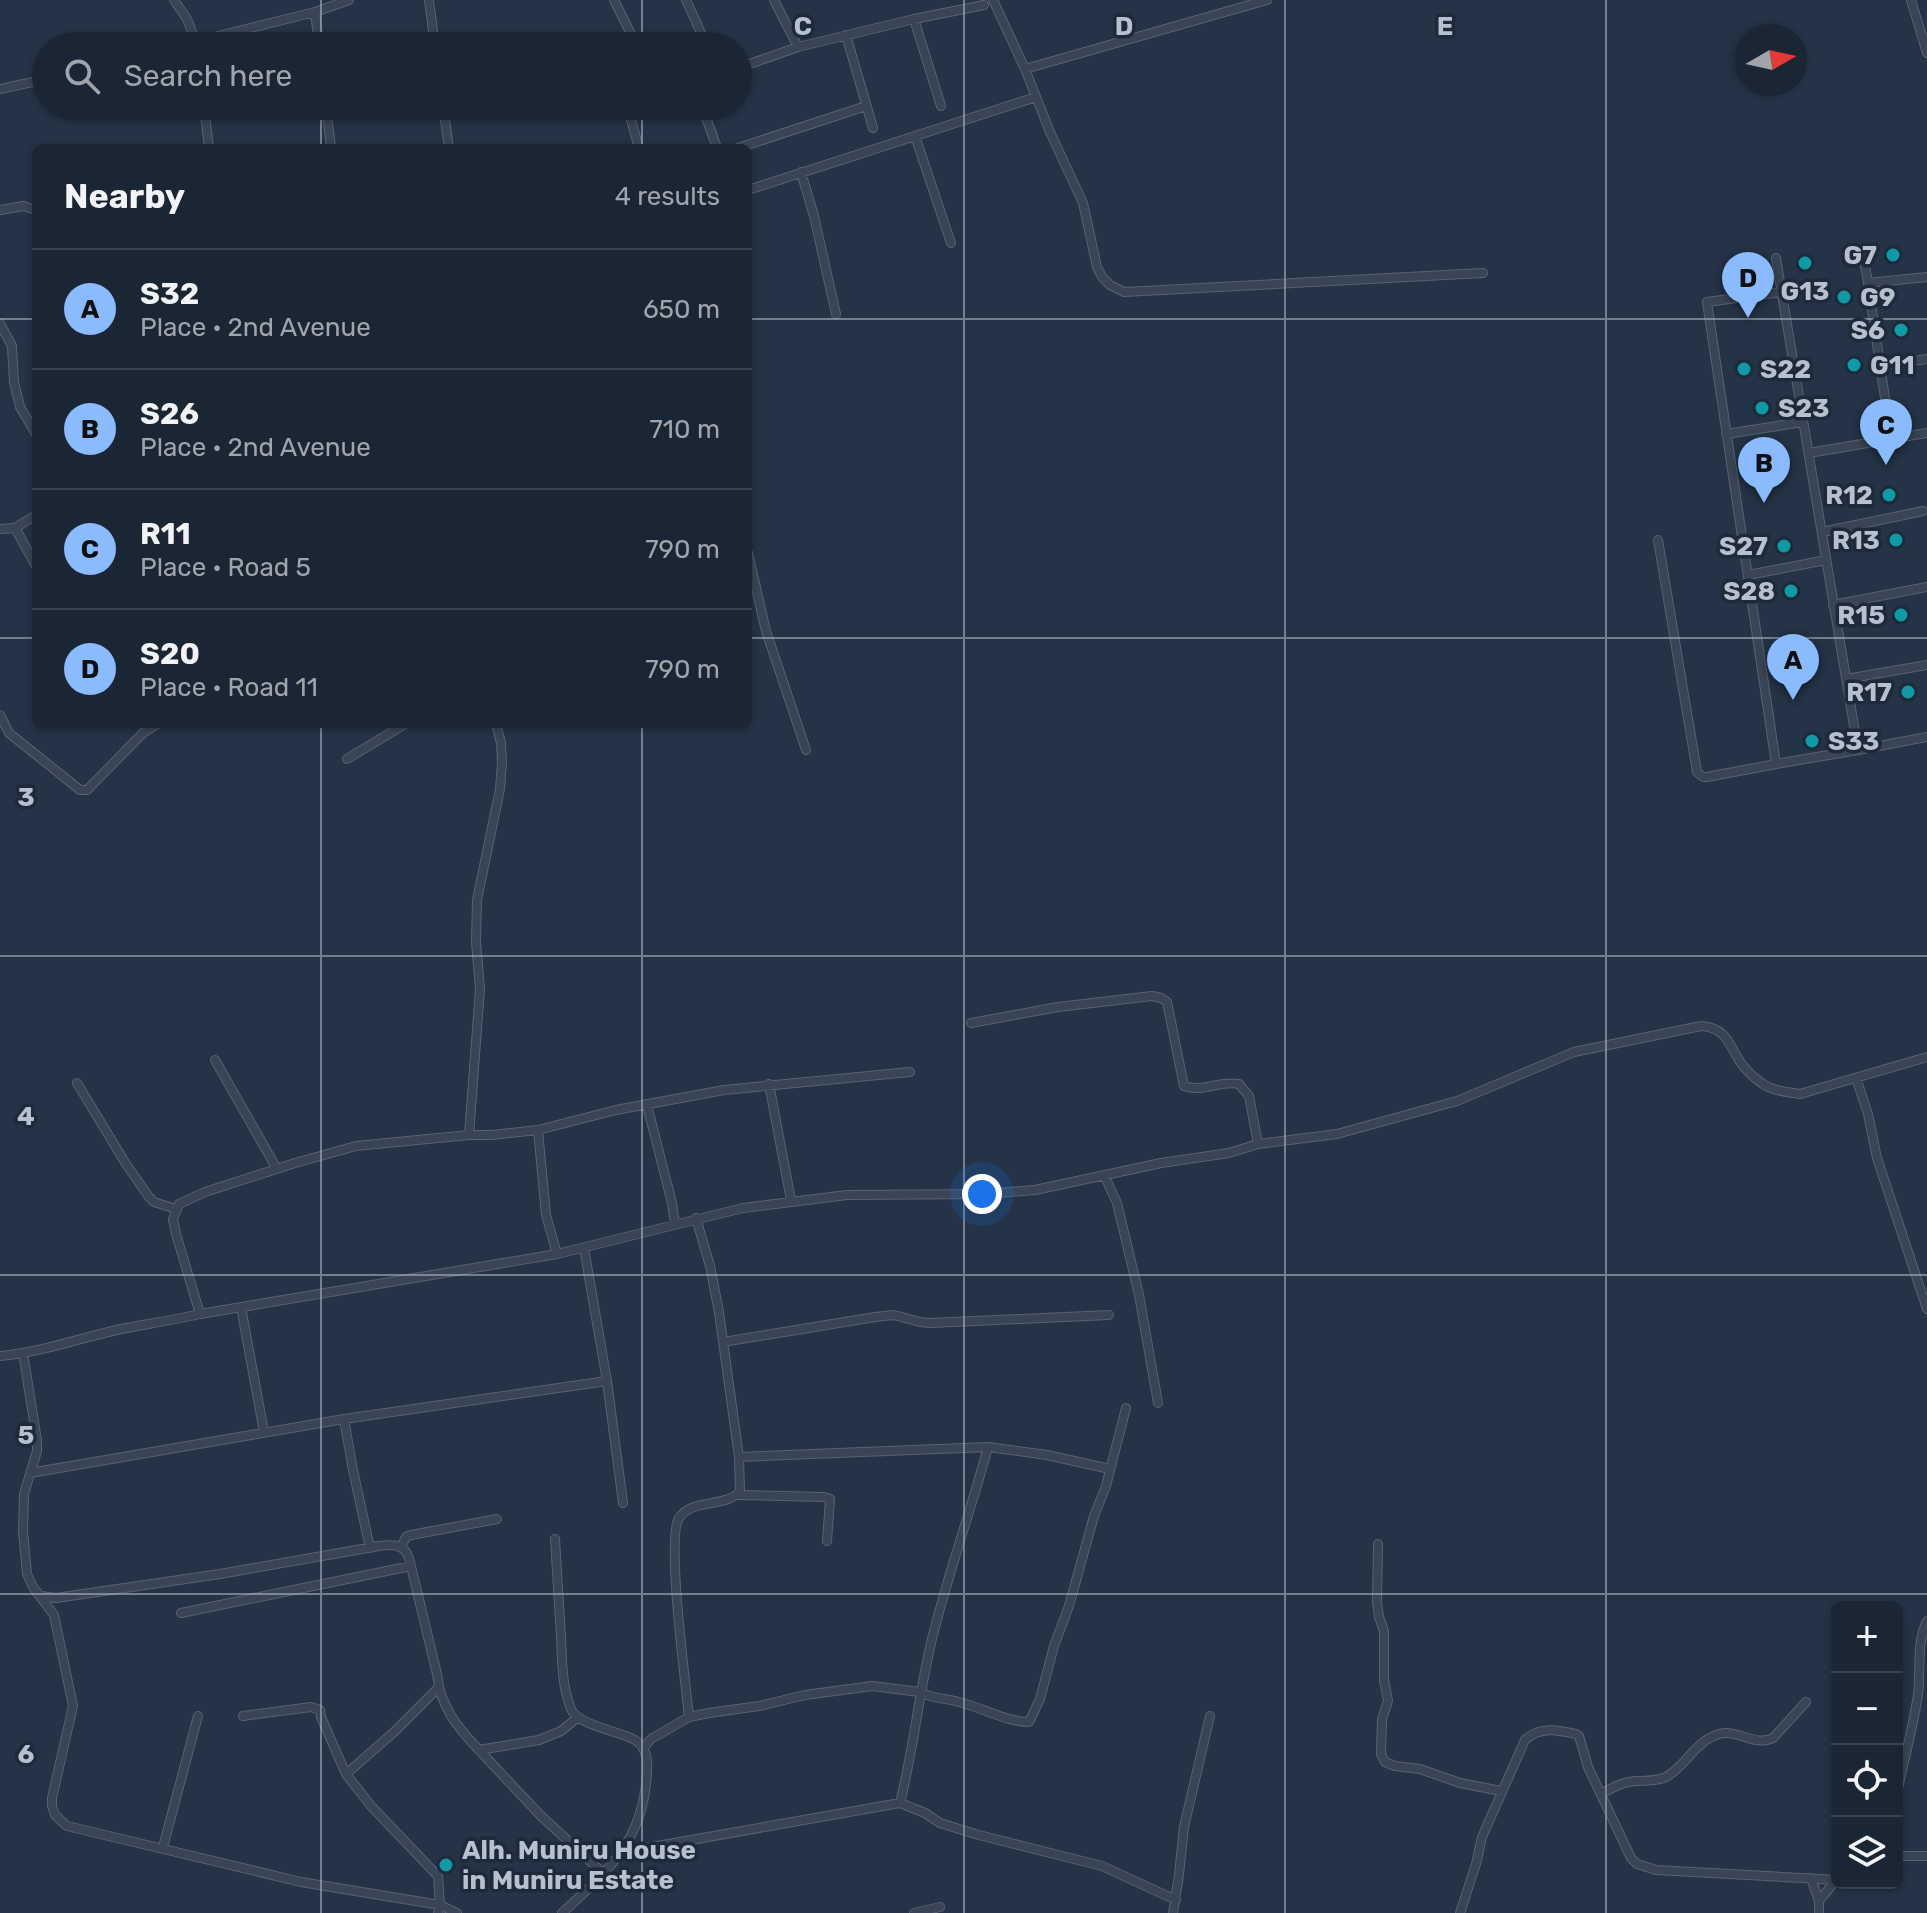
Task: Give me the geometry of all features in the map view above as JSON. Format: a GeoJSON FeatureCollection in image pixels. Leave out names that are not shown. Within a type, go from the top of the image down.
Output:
{"type":"FeatureCollection","features":[{"type":"Feature","properties":{"kind":"street"},"geometry":{"type":"LineString","coordinates":[[174,0],[192,32]]}},
{"type":"Feature","properties":{"kind":"street"},"geometry":{"type":"LineString","coordinates":[[239,32],[349,0]]}},
{"type":"Feature","properties":{"kind":"street"},"geometry":{"type":"LineString","coordinates":[[429,0],[433,32]]}},
{"type":"Feature","properties":{"kind":"street"},"geometry":{"type":"LineString","coordinates":[[614,0],[630,32]]}},
{"type":"Feature","properties":{"kind":"street"},"geometry":{"type":"LineString","coordinates":[[686,0],[701,32]]}},
{"type":"Feature","properties":{"kind":"street"},"geometry":{"type":"LineString","coordinates":[[774,0],[798,47]]}},
{"type":"Feature","properties":{"kind":"street"},"geometry":{"type":"LineString","coordinates":[[1025,69],[1267,0]]}},
{"type":"Feature","properties":{"kind":"street"},"geometry":{"type":"LineString","coordinates":[[1911,0],[1927,53]]}},
{"type":"Feature","properties":{"kind":"street"},"geometry":{"type":"LineString","coordinates":[[752,63],[798,47],[989,2],[1025,69],[1077,188],[1097,267],[1110,285],[1124,292],[1483,273]]}},
{"type":"Feature","properties":{"kind":"street"},"geometry":{"type":"LineString","coordinates":[[315,12],[317,32]]}},
{"type":"Feature","properties":{"kind":"street"},"geometry":{"type":"LineString","coordinates":[[914,19],[941,106]]}},
{"type":"Feature","properties":{"kind":"street"},"geometry":{"type":"LineString","coordinates":[[846,35],[873,128]]}},
{"type":"Feature","properties":{"kind":"street"},"geometry":{"type":"LineString","coordinates":[[0,89],[32,82]]}},
{"type":"Feature","properties":{"kind":"street"},"geometry":{"type":"LineString","coordinates":[[752,189],[1036,97]]}},
{"type":"Feature","properties":{"kind":"street"},"geometry":{"type":"LineString","coordinates":[[750,144],[866,106]]}},
{"type":"Feature","properties":{"kind":"street"},"geometry":{"type":"LineString","coordinates":[[206,120],[209,144]]}},
{"type":"Feature","properties":{"kind":"street"},"geometry":{"type":"LineString","coordinates":[[328,120],[331,144]]}},
{"type":"Feature","properties":{"kind":"street"},"geometry":{"type":"LineString","coordinates":[[445,120],[448,144]]}},
{"type":"Feature","properties":{"kind":"street"},"geometry":{"type":"LineString","coordinates":[[631,120],[638,144]]}},
{"type":"Feature","properties":{"kind":"street"},"geometry":{"type":"LineString","coordinates":[[707,120],[716,144]]}},
{"type":"Feature","properties":{"kind":"street"},"geometry":{"type":"LineString","coordinates":[[915,136],[951,243]]}},
{"type":"Feature","properties":{"kind":"street"},"geometry":{"type":"LineString","coordinates":[[801,172],[836,314]]}},
{"type":"Feature","properties":{"kind":"street"},"geometry":{"type":"LineString","coordinates":[[0,210],[23,206],[32,209]]}},
{"type":"Feature","properties":{"kind":"street"},"geometry":{"type":"LineString","coordinates":[[1862,248],[1891,439]]}},
{"type":"Feature","properties":{"kind":"street"},"geometry":{"type":"LineString","coordinates":[[1776,258],[1858,750]]}},
{"type":"Feature","properties":{"kind":"street"},"geometry":{"type":"LineString","coordinates":[[1868,283],[1927,277]]}},
{"type":"Feature","properties":{"kind":"street"},"geometry":{"type":"LineString","coordinates":[[1776,764],[1707,302],[1781,292]]}},
{"type":"Feature","properties":{"kind":"street"},"geometry":{"type":"LineString","coordinates":[[0,324],[12,346],[12,370],[20,407],[32,427]]}},
{"type":"Feature","properties":{"kind":"street"},"geometry":{"type":"LineString","coordinates":[[1880,366],[1927,359]]}},
{"type":"Feature","properties":{"kind":"street"},"geometry":{"type":"LineString","coordinates":[[1726,434],[1803,422]]}},
{"type":"Feature","properties":{"kind":"street"},"geometry":{"type":"LineString","coordinates":[[1809,453],[1927,433]]}},
{"type":"Feature","properties":{"kind":"street"},"geometry":{"type":"LineString","coordinates":[[1822,532],[1923,511]]}},
{"type":"Feature","properties":{"kind":"street"},"geometry":{"type":"LineString","coordinates":[[0,529],[15,528],[32,517]]}},
{"type":"Feature","properties":{"kind":"street"},"geometry":{"type":"LineString","coordinates":[[15,528],[32,559]]}},
{"type":"Feature","properties":{"kind":"street"},"geometry":{"type":"LineString","coordinates":[[1658,540],[1697,772],[1703,777],[1927,737]]}},
{"type":"Feature","properties":{"kind":"street"},"geometry":{"type":"LineString","coordinates":[[1748,575],[1826,560]]}},
{"type":"Feature","properties":{"kind":"street"},"geometry":{"type":"LineString","coordinates":[[752,570],[766,631],[806,750]]}},
{"type":"Feature","properties":{"kind":"street"},"geometry":{"type":"LineString","coordinates":[[1833,605],[1927,587]]}},
{"type":"Feature","properties":{"kind":"street"},"geometry":{"type":"LineString","coordinates":[[1846,679],[1927,665]]}},
{"type":"Feature","properties":{"kind":"street"},"geometry":{"type":"LineString","coordinates":[[0,715],[9,733],[80,790],[87,790],[148,728]]}},
{"type":"Feature","properties":{"kind":"street"},"geometry":{"type":"LineString","coordinates":[[347,759],[398,728]]}},
{"type":"Feature","properties":{"kind":"street"},"geometry":{"type":"LineString","coordinates":[[469,1135],[480,989],[476,942],[477,900],[500,789],[502,762],[497,728]]}},
{"type":"Feature","properties":{"kind":"street"},"geometry":{"type":"LineString","coordinates":[[971,1023],[1058,1007],[1152,996],[1161,998],[1167,1002],[1184,1086],[1195,1089],[1239,1084],[1249,1096],[1258,1144]]}},
{"type":"Feature","properties":{"kind":"street"},"geometry":{"type":"LineString","coordinates":[[0,1356],[50,1349],[120,1330],[200,1314],[557,1254],[696,1218],[791,1200],[847,1195],[984,1194],[1035,1190],[1161,1163],[1229,1153],[1258,1144],[1337,1134],[1457,1101],[1574,1052],[1701,1026],[1713,1027],[1727,1038],[1745,1068],[1765,1086],[1800,1094],[1927,1057]]}},
{"type":"Feature","properties":{"kind":"street"},"geometry":{"type":"LineString","coordinates":[[215,1060],[277,1169]]}},
{"type":"Feature","properties":{"kind":"street"},"geometry":{"type":"LineString","coordinates":[[200,1314],[173,1219],[176,1209],[185,1200],[356,1146],[538,1130],[616,1110],[724,1090],[910,1072]]}},
{"type":"Feature","properties":{"kind":"street"},"geometry":{"type":"LineString","coordinates":[[1856,1078],[1868,1114],[1877,1158],[1927,1309]]}},
{"type":"Feature","properties":{"kind":"street"},"geometry":{"type":"LineString","coordinates":[[77,1083],[149,1197],[154,1202],[176,1209]]}},
{"type":"Feature","properties":{"kind":"street"},"geometry":{"type":"LineString","coordinates":[[769,1084],[791,1200]]}},
{"type":"Feature","properties":{"kind":"street"},"geometry":{"type":"LineString","coordinates":[[647,1105],[675,1224]]}},
{"type":"Feature","properties":{"kind":"street"},"geometry":{"type":"LineString","coordinates":[[538,1130],[547,1225],[557,1254]]}},
{"type":"Feature","properties":{"kind":"street"},"geometry":{"type":"LineString","coordinates":[[1104,1175],[1117,1203],[1139,1295],[1158,1403]]}},
{"type":"Feature","properties":{"kind":"street"},"geometry":{"type":"LineString","coordinates":[[696,1218],[719,1312],[739,1457],[738,1495]]}},
{"type":"Feature","properties":{"kind":"street"},"geometry":{"type":"LineString","coordinates":[[584,1248],[607,1381],[623,1503]]}},
{"type":"Feature","properties":{"kind":"street"},"geometry":{"type":"LineString","coordinates":[[241,1307],[264,1432]]}},
{"type":"Feature","properties":{"kind":"street"},"geometry":{"type":"LineString","coordinates":[[723,1342],[894,1315],[931,1323],[1109,1315]]}},
{"type":"Feature","properties":{"kind":"street"},"geometry":{"type":"LineString","coordinates":[[23,1353],[37,1440],[37,1451],[24,1494],[23,1531],[29,1581],[51,1609],[58,1629],[73,1706],[52,1798],[55,1815],[67,1826],[301,1882],[457,1913]]}},
{"type":"Feature","properties":{"kind":"street"},"geometry":{"type":"LineString","coordinates":[[30,1473],[344,1419],[607,1381]]}},
{"type":"Feature","properties":{"kind":"street"},"geometry":{"type":"LineString","coordinates":[[644,1747],[651,1739],[689,1717],[872,1686],[920,1692],[1029,1722],[1040,1699],[1054,1646],[1069,1606],[1126,1408]]}},
{"type":"Feature","properties":{"kind":"street"},"geometry":{"type":"LineString","coordinates":[[344,1419],[370,1548]]}},
{"type":"Feature","properties":{"kind":"street"},"geometry":{"type":"LineString","coordinates":[[739,1457],[988,1447],[1047,1455],[1110,1469]]}},
{"type":"Feature","properties":{"kind":"street"},"geometry":{"type":"LineString","coordinates":[[900,1803],[933,1636],[988,1447]]}},
{"type":"Feature","properties":{"kind":"street"},"geometry":{"type":"LineString","coordinates":[[689,1717],[679,1622],[677,1520],[686,1511],[738,1495],[824,1497],[830,1499],[827,1541]]}},
{"type":"Feature","properties":{"kind":"street"},"geometry":{"type":"LineString","coordinates":[[401,1547],[406,1537],[411,1535],[497,1519]]}},
{"type":"Feature","properties":{"kind":"street"},"geometry":{"type":"LineString","coordinates":[[555,1539],[565,1689],[571,1711],[577,1718],[639,1742],[644,1747],[648,1763],[644,1802],[623,1852],[562,1913]]}},
{"type":"Feature","properties":{"kind":"street"},"geometry":{"type":"LineString","coordinates":[[40,1595],[56,1598],[220,1574],[388,1544],[401,1547],[407,1552],[411,1566],[438,1688],[452,1720],[540,1815],[604,1874]]}},
{"type":"Feature","properties":{"kind":"street"},"geometry":{"type":"LineString","coordinates":[[1378,1544],[1377,1610],[1384,1631],[1384,1680],[1388,1701],[1382,1719],[1381,1754],[1385,1762],[1395,1766],[1420,1769],[1460,1783],[1501,1791]]}},
{"type":"Feature","properties":{"kind":"street"},"geometry":{"type":"LineString","coordinates":[[181,1613],[411,1566]]}},
{"type":"Feature","properties":{"kind":"street"},"geometry":{"type":"LineString","coordinates":[[51,1609],[56,1598]]}},
{"type":"Feature","properties":{"kind":"street"},"geometry":{"type":"LineString","coordinates":[[1903,1765],[1917,1700],[1922,1633],[1927,1621]]}},
{"type":"Feature","properties":{"kind":"street"},"geometry":{"type":"LineString","coordinates":[[346,1774],[438,1688]]}},
{"type":"Feature","properties":{"kind":"street"},"geometry":{"type":"LineString","coordinates":[[1601,1794],[1618,1784],[1667,1777],[1696,1747],[1717,1735],[1729,1733],[1767,1741],[1806,1702]]}},
{"type":"Feature","properties":{"kind":"street"},"geometry":{"type":"LineString","coordinates":[[243,1716],[311,1707],[320,1710],[346,1774],[371,1806],[438,1876],[439,1909]]}},
{"type":"Feature","properties":{"kind":"street"},"geometry":{"type":"LineString","coordinates":[[163,1847],[198,1716]]}},
{"type":"Feature","properties":{"kind":"street"},"geometry":{"type":"LineString","coordinates":[[1173,1913],[1184,1827],[1210,1716]]}},
{"type":"Feature","properties":{"kind":"street"},"geometry":{"type":"LineString","coordinates":[[479,1750],[539,1740],[561,1731],[577,1718]]}},
{"type":"Feature","properties":{"kind":"street"},"geometry":{"type":"LineString","coordinates":[[1460,1913],[1482,1837],[1525,1740],[1532,1734],[1551,1730],[1579,1736],[1588,1767],[1631,1858],[1644,1868],[1831,1880]]}},
{"type":"Feature","properties":{"kind":"street"},"geometry":{"type":"LineString","coordinates":[[623,1852],[900,1803],[948,1825],[1102,1866],[1176,1900]]}},
{"type":"Feature","properties":{"kind":"street"},"geometry":{"type":"LineString","coordinates":[[1903,1856],[1927,1856]]}},
{"type":"Feature","properties":{"kind":"street"},"geometry":{"type":"LineString","coordinates":[[1811,1878],[1819,1901],[1819,1913]]}},
{"type":"Feature","properties":{"kind":"street"},"geometry":{"type":"LineString","coordinates":[[1819,1901],[1831,1886]]}},
{"type":"Feature","properties":{"kind":"street"},"geometry":{"type":"LineString","coordinates":[[914,1913],[940,1907]]}},
{"type":"Feature","properties":{"kind":"place","name":"G7"},"geometry":{"type":"Point","coordinates":[1893,255]}},
{"type":"Feature","properties":{"kind":"place","name":"G13"},"geometry":{"type":"Point","coordinates":[1805,263]}},
{"type":"Feature","properties":{"kind":"place","name":"G9"},"geometry":{"type":"Point","coordinates":[1844,297]}},
{"type":"Feature","properties":{"kind":"place","name":"S20"},"geometry":{"type":"Point","coordinates":[1748,318]}},
{"type":"Feature","properties":{"kind":"place","name":"S6"},"geometry":{"type":"Point","coordinates":[1901,330]}},
{"type":"Feature","properties":{"kind":"place","name":"G11"},"geometry":{"type":"Point","coordinates":[1854,365]}},
{"type":"Feature","properties":{"kind":"place","name":"S22"},"geometry":{"type":"Point","coordinates":[1744,369]}},
{"type":"Feature","properties":{"kind":"place","name":"S23"},"geometry":{"type":"Point","coordinates":[1762,408]}},
{"type":"Feature","properties":{"kind":"place","name":"R11"},"geometry":{"type":"Point","coordinates":[1886,465]}},
{"type":"Feature","properties":{"kind":"place","name":"R12"},"geometry":{"type":"Point","coordinates":[1889,495]}},
{"type":"Feature","properties":{"kind":"place","name":"S26"},"geometry":{"type":"Point","coordinates":[1764,503]}},
{"type":"Feature","properties":{"kind":"place","name":"R13"},"geometry":{"type":"Point","coordinates":[1896,540]}},
{"type":"Feature","properties":{"kind":"place","name":"S27"},"geometry":{"type":"Point","coordinates":[1784,546]}},
{"type":"Feature","properties":{"kind":"place","name":"S28"},"geometry":{"type":"Point","coordinates":[1791,591]}},
{"type":"Feature","properties":{"kind":"place","name":"R15"},"geometry":{"type":"Point","coordinates":[1901,615]}},
{"type":"Feature","properties":{"kind":"place","name":"R17"},"geometry":{"type":"Point","coordinates":[1908,692]}},
{"type":"Feature","properties":{"kind":"place","name":"S32"},"geometry":{"type":"Point","coordinates":[1793,700]}},
{"type":"Feature","properties":{"kind":"place","name":"S33"},"geometry":{"type":"Point","coordinates":[1812,741]}},
{"type":"Feature","properties":{"kind":"place","name":"Alh. Muniru House in Muniru Estate"},"geometry":{"type":"Point","coordinates":[446,1865]}}]}
